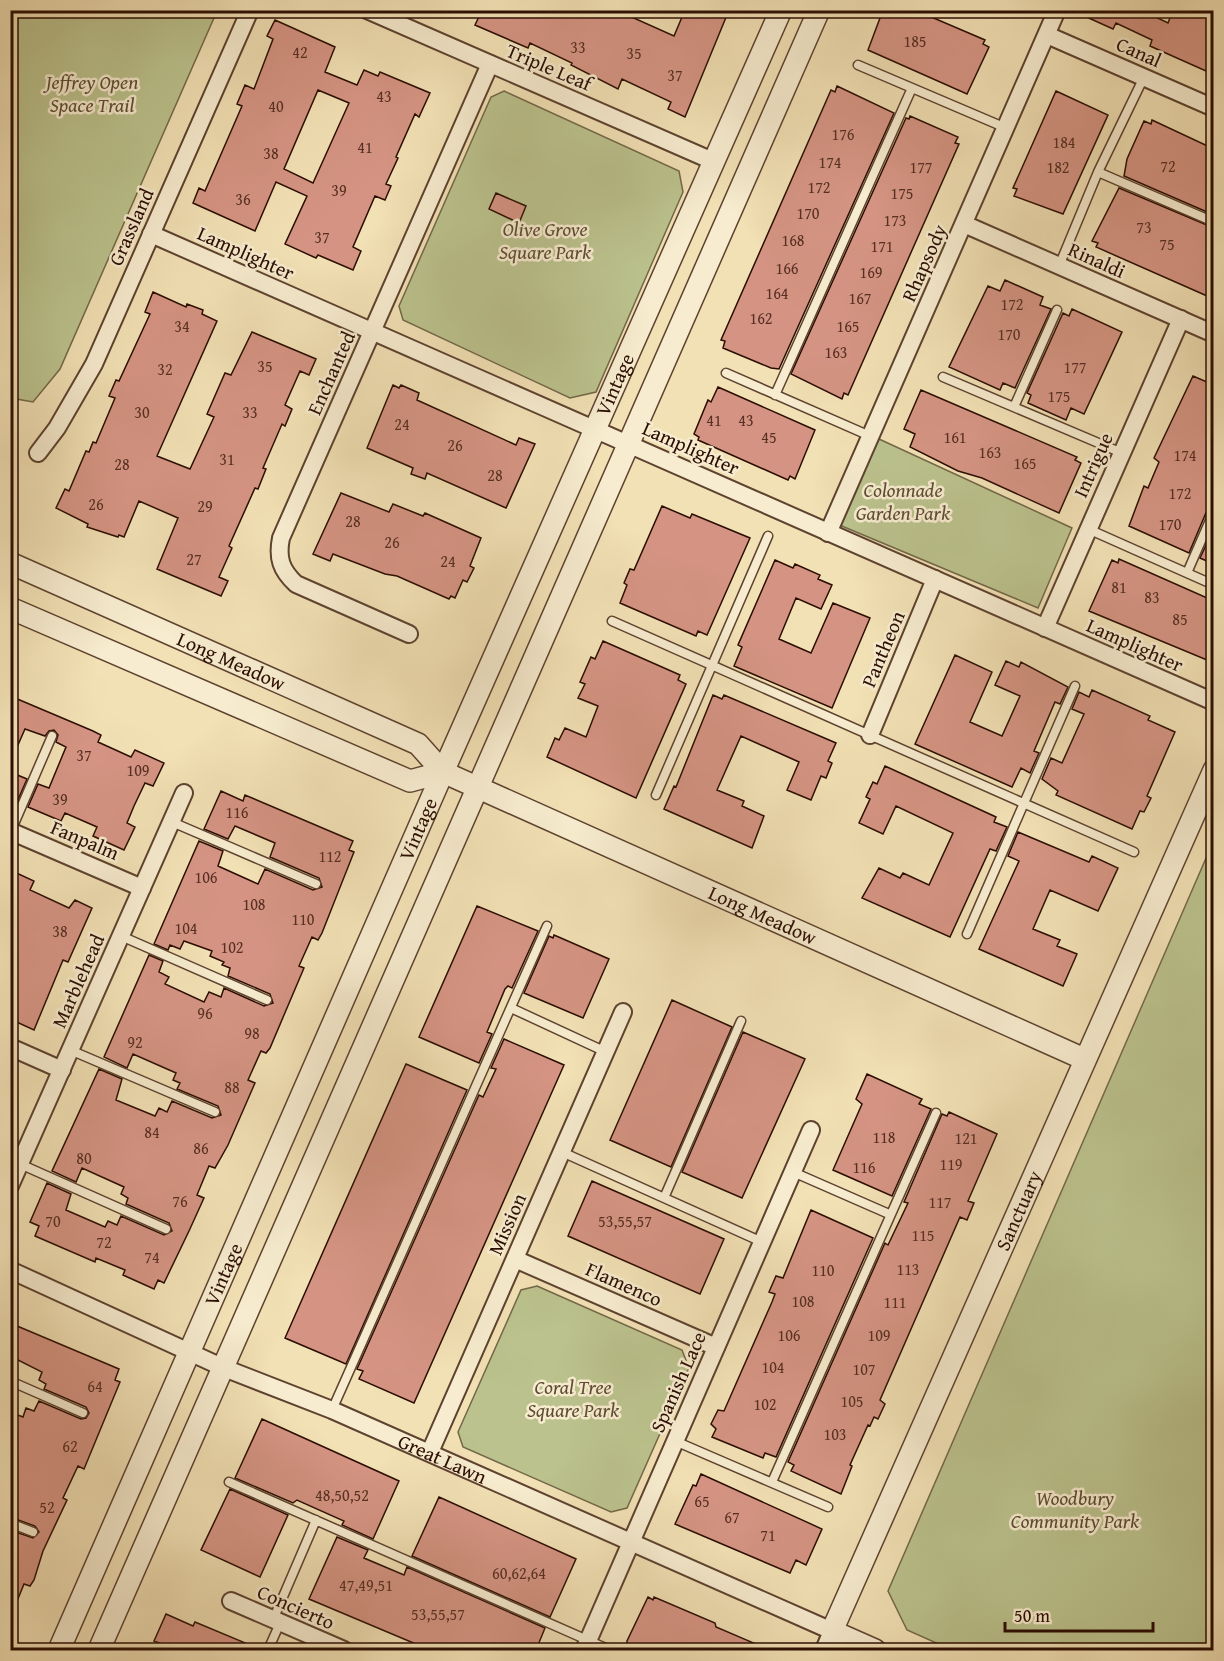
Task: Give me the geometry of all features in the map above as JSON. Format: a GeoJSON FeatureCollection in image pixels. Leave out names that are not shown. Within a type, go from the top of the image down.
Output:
{"type":"FeatureCollection","features":[{"type":"Feature","properties":{"kind":"street","name":"Grassland"},"geometry":{"type":"LineString","coordinates":[[38,453],[57,428],[80,390],[250,10]]}},
{"type":"Feature","properties":{"kind":"street","name":"Triple Leaf"},"geometry":{"type":"LineString","coordinates":[[367,10],[715,162]]}},
{"type":"Feature","properties":{"kind":"street","name":"Vintage"},"geometry":{"type":"LineString","coordinates":[[59,1650],[442,772],[597,429],[781,10]]}},
{"type":"Feature","properties":{"kind":"street","name":"Vintage"},"geometry":{"type":"LineString","coordinates":[[99,1650],[819,10]]}},
{"type":"Feature","properties":{"kind":"street","name":"Rhapsody"},"geometry":{"type":"LineString","coordinates":[[828,532],[1058,10]]}},
{"type":"Feature","properties":{"kind":"street","name":"Canal"},"geometry":{"type":"LineString","coordinates":[[1047,35],[1214,108]]}},
{"type":"Feature","properties":{"kind":"street","name":"Enchanted"},"geometry":{"type":"LineString","coordinates":[[409,634],[296,584],[286,574],[280,562],[281,538],[490,64]]}},
{"type":"Feature","properties":{"kind":"street","name":"Rinaldi"},"geometry":{"type":"LineString","coordinates":[[964,224],[1214,334]]}},
{"type":"Feature","properties":{"kind":"street","name":"Lamplighter"},"geometry":{"type":"LineString","coordinates":[[151,234],[1214,702]]}},
{"type":"Feature","properties":{"kind":"street","name":"Intrigue"},"geometry":{"type":"LineString","coordinates":[[1045,628],[1181,319]]}},
{"type":"Feature","properties":{"kind":"street","name":"Long Meadow"},"geometry":{"type":"LineString","coordinates":[[10,563],[418,744],[442,772],[1084,1059]]}},
{"type":"Feature","properties":{"kind":"street","name":"Pantheon"},"geometry":{"type":"LineString","coordinates":[[870,735],[935,579]]}},
{"type":"Feature","properties":{"kind":"street","name":"Long Meadow"},"geometry":{"type":"LineString","coordinates":[[10,608],[410,781],[442,772]]}},
{"type":"Feature","properties":{"kind":"street","name":"Sanctuary"},"geometry":{"type":"LineString","coordinates":[[828,1641],[1214,770]]}},
{"type":"Feature","properties":{"kind":"street","name":"Marblehead"},"geometry":{"type":"LineString","coordinates":[[10,1186],[184,793]]}},
{"type":"Feature","properties":{"kind":"street","name":"Fanpalm"},"geometry":{"type":"LineString","coordinates":[[11,831],[142,888]]}},
{"type":"Feature","properties":{"kind":"street","name":"Mission"},"geometry":{"type":"LineString","coordinates":[[430,1452],[623,1012]]}},
{"type":"Feature","properties":{"kind":"street"},"geometry":{"type":"LineString","coordinates":[[10,1047],[62,1070]]}},
{"type":"Feature","properties":{"kind":"street","name":"Spanish Lace"},"geometry":{"type":"LineString","coordinates":[[586,1646],[811,1130]]}},
{"type":"Feature","properties":{"kind":"street","name":"Flamenco"},"geometry":{"type":"LineString","coordinates":[[515,1259],[716,1347]]}},
{"type":"Feature","properties":{"kind":"street","name":"Great Lawn"},"geometry":{"type":"LineString","coordinates":[[10,1270],[224,1368],[332,1410],[631,1542],[828,1641],[875,1650]]}},
{"type":"Feature","properties":{"kind":"street","name":"Concierto"},"geometry":{"type":"LineString","coordinates":[[231,1601],[344,1650]]}},
{"type":"Feature","properties":{"kind":"lane"},"geometry":{"type":"LineString","coordinates":[[858,64],[1006,128]]}},
{"type":"Feature","properties":{"kind":"lane"},"geometry":{"type":"LineString","coordinates":[[1059,266],[1098,172],[1144,77]]}},
{"type":"Feature","properties":{"kind":"lane"},"geometry":{"type":"LineString","coordinates":[[776,395],[912,88]]}},
{"type":"Feature","properties":{"kind":"lane"},"geometry":{"type":"LineString","coordinates":[[1098,172],[1214,222]]}},
{"type":"Feature","properties":{"kind":"lane"},"geometry":{"type":"LineString","coordinates":[[1014,407],[1057,310]]}},
{"type":"Feature","properties":{"kind":"lane"},"geometry":{"type":"LineString","coordinates":[[726,373],[870,436]]}},
{"type":"Feature","properties":{"kind":"lane"},"geometry":{"type":"LineString","coordinates":[[943,377],[1122,453]]}},
{"type":"Feature","properties":{"kind":"lane"},"geometry":{"type":"LineString","coordinates":[[1187,573],[1214,510]]}},
{"type":"Feature","properties":{"kind":"lane"},"geometry":{"type":"LineString","coordinates":[[1088,529],[1214,585]]}},
{"type":"Feature","properties":{"kind":"lane"},"geometry":{"type":"LineString","coordinates":[[656,795],[768,536]]}},
{"type":"Feature","properties":{"kind":"lane"},"geometry":{"type":"LineString","coordinates":[[612,621],[1134,852]]}},
{"type":"Feature","properties":{"kind":"lane"},"geometry":{"type":"LineString","coordinates":[[967,934],[1075,686]]}},
{"type":"Feature","properties":{"kind":"lane"},"geometry":{"type":"LineString","coordinates":[[11,831],[52,736]]}},
{"type":"Feature","properties":{"kind":"lane"},"geometry":{"type":"LineString","coordinates":[[172,822],[316,884]]}},
{"type":"Feature","properties":{"kind":"lane"},"geometry":{"type":"LineString","coordinates":[[332,1410],[548,926]]}},
{"type":"Feature","properties":{"kind":"lane"},"geometry":{"type":"LineString","coordinates":[[121,936],[267,1000]]}},
{"type":"Feature","properties":{"kind":"lane"},"geometry":{"type":"LineString","coordinates":[[511,1008],[606,1052]]}},
{"type":"Feature","properties":{"kind":"lane"},"geometry":{"type":"LineString","coordinates":[[663,1198],[741,1021]]}},
{"type":"Feature","properties":{"kind":"lane"},"geometry":{"type":"LineString","coordinates":[[70,1050],[215,1113]]}},
{"type":"Feature","properties":{"kind":"lane"},"geometry":{"type":"LineString","coordinates":[[772,1482],[889,1214],[936,1113]]}},
{"type":"Feature","properties":{"kind":"lane"},"geometry":{"type":"LineString","coordinates":[[562,1152],[762,1242]]}},
{"type":"Feature","properties":{"kind":"lane"},"geometry":{"type":"LineString","coordinates":[[20,1164],[166,1229]]}},
{"type":"Feature","properties":{"kind":"lane"},"geometry":{"type":"LineString","coordinates":[[793,1172],[889,1214]]}},
{"type":"Feature","properties":{"kind":"lane"},"geometry":{"type":"LineString","coordinates":[[10,1381],[83,1413]]}},
{"type":"Feature","properties":{"kind":"lane"},"geometry":{"type":"LineString","coordinates":[[675,1441],[828,1507]]}},
{"type":"Feature","properties":{"kind":"lane"},"geometry":{"type":"LineString","coordinates":[[229,1482],[586,1646],[610,1650]]}},
{"type":"Feature","properties":{"kind":"lane"},"geometry":{"type":"LineString","coordinates":[[267,1650],[316,1520]]}},
{"type":"Feature","properties":{"kind":"lane"},"geometry":{"type":"LineString","coordinates":[[10,1523],[33,1532]]}},
{"type":"Feature","properties":{"kind":"green space","name":"Jeffrey Open Space Trail"},"geometry":{"type":"Polygon","coordinates":[[[11,10],[217,11],[60,369],[33,402],[11,398],[11,10]]]}},
{"type":"Feature","properties":{"kind":"green space","name":"Olive Grove Square Park"},"geometry":{"type":"Polygon","coordinates":[[[504,91],[679,171],[683,192],[596,392],[570,398],[403,320],[399,306],[491,97],[504,91]]]}},
{"type":"Feature","properties":{"kind":"green space","name":"Colonnade Garden Park"},"geometry":{"type":"Polygon","coordinates":[[[879,439],[1072,528],[1038,608],[837,524],[879,439]]]}},
{"type":"Feature","properties":{"kind":"green space","name":"Woodbury Community Park"},"geometry":{"type":"Polygon","coordinates":[[[1213,842],[1213,1650],[952,1650],[907,1630],[888,1591],[1213,842]]]}},
{"type":"Feature","properties":{"kind":"green space","name":"Coral Tree Square Park"},"geometry":{"type":"Polygon","coordinates":[[[537,1286],[682,1350],[689,1368],[627,1508],[611,1512],[463,1447],[458,1432],[521,1290],[537,1286]]]}},
{"type":"Feature","properties":{"kind":"building"},"geometry":{"type":"Polygon","coordinates":[[[482,10],[616,10],[674,36],[685,10],[729,10],[685,117],[668,109],[671,102],[622,79],[618,89],[530,43],[528,48],[475,25],[482,10]]]}},
{"type":"Feature","properties":{"kind":"building"},"geometry":{"type":"Polygon","coordinates":[[[883,10],[915,10],[985,40],[983,44],[989,47],[967,94],[868,50],[883,10]]]}},
{"type":"Feature","properties":{"kind":"building"},"geometry":{"type":"Polygon","coordinates":[[[1071,10],[1141,10],[1168,23],[1173,10],[1214,10],[1214,66],[1209,64],[1206,71],[1150,46],[1152,40],[1116,23],[1113,29],[1071,10]]]}},
{"type":"Feature","properties":{"kind":"building"},"geometry":{"type":"Polygon","coordinates":[[[275,20],[335,47],[325,72],[357,85],[364,70],[378,76],[380,72],[430,93],[419,117],[415,114],[396,157],[398,158],[386,184],[391,186],[385,200],[375,196],[353,247],[361,251],[353,270],[318,255],[316,258],[285,244],[307,196],[276,182],[255,231],[193,203],[199,188],[205,191],[242,106],[237,104],[245,85],[254,89],[273,39],[267,36],[275,20]],[[318,90],[284,169],[313,183],[349,103],[318,90]]]}},
{"type":"Feature","properties":{"kind":"building"},"geometry":{"type":"Polygon","coordinates":[[[837,86],[894,113],[779,369],[771,368],[723,348],[725,341],[721,340],[831,90],[835,92],[837,86]]]}},
{"type":"Feature","properties":{"kind":"building"},"geometry":{"type":"Polygon","coordinates":[[[1056,91],[1108,115],[1063,214],[1014,196],[1017,189],[1013,188],[1056,91]]]}},
{"type":"Feature","properties":{"kind":"building"},"geometry":{"type":"Polygon","coordinates":[[[910,116],[958,137],[955,143],[959,144],[848,395],[844,393],[842,399],[791,374],[906,118],[909,119],[910,116]]]}},
{"type":"Feature","properties":{"kind":"building"},"geometry":{"type":"Polygon","coordinates":[[[1152,120],[1214,149],[1214,215],[1124,176],[1127,159],[1144,121],[1151,124],[1152,120]]]}},
{"type":"Feature","properties":{"kind":"building"},"geometry":{"type":"Polygon","coordinates":[[[1119,188],[1214,228],[1214,299],[1096,247],[1098,243],[1092,241],[1119,188]]]}},
{"type":"Feature","properties":{"kind":"building"},"geometry":{"type":"Polygon","coordinates":[[[496,193],[526,206],[519,223],[489,209],[496,193]]]}},
{"type":"Feature","properties":{"kind":"building"},"geometry":{"type":"Polygon","coordinates":[[[1005,280],[1043,297],[1040,305],[1051,309],[1015,388],[1003,383],[1000,390],[949,367],[988,286],[1000,291],[1005,280]]]}},
{"type":"Feature","properties":{"kind":"building"},"geometry":{"type":"Polygon","coordinates":[[[153,292],[186,307],[187,304],[203,310],[202,314],[217,321],[157,456],[190,469],[214,417],[207,414],[225,373],[231,375],[252,332],[316,359],[309,375],[300,371],[285,405],[292,409],[285,426],[282,424],[263,468],[266,469],[258,489],[255,488],[229,546],[232,548],[219,577],[228,581],[221,596],[157,569],[178,518],[139,501],[124,537],[119,535],[118,537],[87,527],[88,524],[56,508],[65,489],[69,491],[86,451],[89,452],[93,442],[96,443],[115,398],[109,396],[116,380],[119,381],[150,314],[145,312],[153,292]]]}},
{"type":"Feature","properties":{"kind":"building"},"geometry":{"type":"Polygon","coordinates":[[[1072,309],[1122,332],[1084,414],[1071,408],[1066,420],[1028,403],[1031,395],[1027,393],[1063,313],[1069,316],[1072,309]]]}},
{"type":"Feature","properties":{"kind":"building"},"geometry":{"type":"Polygon","coordinates":[[[1193,376],[1214,385],[1214,505],[1208,508],[1189,553],[1129,526],[1144,486],[1148,488],[1159,462],[1154,458],[1193,376]]]}},
{"type":"Feature","properties":{"kind":"building"},"geometry":{"type":"Polygon","coordinates":[[[393,385],[399,388],[401,385],[419,393],[417,400],[516,445],[519,438],[535,444],[506,508],[427,473],[425,479],[411,474],[413,468],[367,448],[393,385]]]}},
{"type":"Feature","properties":{"kind":"building"},"geometry":{"type":"Polygon","coordinates":[[[718,387],[815,430],[795,479],[790,476],[788,480],[698,440],[699,437],[694,434],[708,400],[711,402],[718,387]]]}},
{"type":"Feature","properties":{"kind":"building"},"geometry":{"type":"Polygon","coordinates":[[[921,390],[1077,457],[1075,460],[1081,463],[1059,513],[982,478],[958,471],[910,447],[915,434],[904,429],[921,390]]]}},
{"type":"Feature","properties":{"kind":"building"},"geometry":{"type":"Polygon","coordinates":[[[341,493],[389,512],[393,504],[423,516],[425,513],[481,538],[470,566],[474,568],[467,582],[463,580],[455,598],[451,596],[449,599],[397,576],[385,574],[333,554],[330,561],[313,554],[341,493]]]}},
{"type":"Feature","properties":{"kind":"building"},"geometry":{"type":"Polygon","coordinates":[[[662,506],[690,518],[692,514],[750,538],[707,635],[698,631],[696,636],[620,603],[627,585],[624,583],[630,569],[634,570],[662,506]]]}},
{"type":"Feature","properties":{"kind":"building"},"geometry":{"type":"Polygon","coordinates":[[[1214,528],[1214,564],[1200,558],[1214,528]]]}},
{"type":"Feature","properties":{"kind":"building"},"geometry":{"type":"Polygon","coordinates":[[[1119,559],[1214,601],[1214,645],[1207,660],[1089,611],[1112,560],[1118,563],[1119,559]]]}},
{"type":"Feature","properties":{"kind":"building"},"geometry":{"type":"Polygon","coordinates":[[[775,560],[793,568],[795,564],[820,575],[818,579],[832,585],[821,609],[796,598],[779,639],[811,653],[833,603],[870,618],[832,708],[734,666],[742,647],[738,645],[775,560]]]}},
{"type":"Feature","properties":{"kind":"building"},"geometry":{"type":"Polygon","coordinates":[[[603,641],[680,675],[678,680],[686,684],[636,798],[547,757],[555,738],[559,740],[565,728],[586,737],[598,706],[578,698],[585,684],[580,682],[591,657],[595,659],[603,641]]]}},
{"type":"Feature","properties":{"kind":"building"},"geometry":{"type":"Polygon","coordinates":[[[955,655],[992,672],[970,722],[1002,736],[1020,696],[995,685],[1006,661],[1019,667],[1021,662],[1068,687],[1060,704],[1055,702],[1034,751],[1039,753],[1030,773],[1021,768],[1012,787],[915,744],[955,655]]]}},
{"type":"Feature","properties":{"kind":"building"},"geometry":{"type":"Polygon","coordinates":[[[1092,690],[1150,716],[1148,720],[1175,732],[1147,796],[1151,798],[1144,812],[1140,811],[1132,829],[1056,795],[1058,791],[1042,779],[1051,758],[1062,763],[1084,714],[1072,709],[1079,692],[1089,697],[1092,690]]]}},
{"type":"Feature","properties":{"kind":"building"},"geometry":{"type":"Polygon","coordinates":[[[713,695],[722,699],[724,695],[836,743],[828,761],[832,763],[826,778],[821,776],[811,800],[787,790],[799,762],[741,736],[717,790],[744,801],[742,806],[764,816],[752,848],[664,809],[674,786],[676,787],[713,695]]]}},
{"type":"Feature","properties":{"kind":"building"},"geometry":{"type":"Polygon","coordinates":[[[15,698],[101,735],[98,742],[131,757],[135,750],[164,763],[153,786],[145,783],[134,806],[127,823],[135,827],[124,850],[93,836],[97,827],[65,813],[61,821],[28,807],[38,784],[49,788],[66,747],[56,742],[58,735],[54,730],[49,731],[45,736],[25,729],[10,763],[10,708],[15,698]]]}},
{"type":"Feature","properties":{"kind":"building"},"geometry":{"type":"Polygon","coordinates":[[[885,766],[996,817],[994,822],[1007,827],[996,851],[990,849],[950,937],[862,898],[879,868],[900,878],[903,873],[929,885],[953,833],[896,806],[883,834],[859,823],[870,799],[866,797],[873,782],[877,784],[885,766]]]}},
{"type":"Feature","properties":{"kind":"building"},"geometry":{"type":"Polygon","coordinates":[[[10,772],[27,779],[17,802],[10,799],[10,772]]]}},
{"type":"Feature","properties":{"kind":"building"},"geometry":{"type":"Polygon","coordinates":[[[221,791],[243,801],[245,795],[353,841],[349,850],[354,852],[322,933],[318,940],[312,937],[299,966],[304,968],[270,1048],[266,1053],[261,1051],[248,1080],[255,1083],[228,1145],[215,1168],[209,1166],[197,1195],[204,1198],[189,1231],[164,1283],[158,1280],[154,1289],[123,1275],[125,1270],[96,1258],[95,1262],[35,1236],[39,1226],[30,1222],[47,1183],[71,1194],[66,1210],[105,1227],[108,1221],[117,1225],[121,1216],[164,1235],[172,1231],[169,1223],[126,1204],[128,1198],[121,1194],[124,1187],[82,1168],[76,1182],[52,1171],[99,1069],[122,1079],[116,1100],[155,1116],[159,1108],[167,1112],[172,1101],[212,1118],[221,1115],[218,1106],[177,1089],[180,1083],[173,1080],[176,1073],[133,1054],[127,1068],[104,1057],[149,955],[163,961],[159,972],[169,977],[165,984],[204,1002],[209,992],[221,997],[224,988],[264,1006],[273,1003],[270,994],[228,976],[230,968],[222,965],[224,962],[210,956],[212,951],[184,941],[180,949],[170,945],[168,950],[154,944],[199,841],[223,851],[218,866],[258,884],[265,869],[313,890],[322,887],[319,878],[270,857],[275,843],[235,826],[228,839],[204,829],[221,791]]]}},
{"type":"Feature","properties":{"kind":"building"},"geometry":{"type":"Polygon","coordinates":[[[1018,832],[1089,862],[1092,856],[1118,868],[1098,911],[1050,890],[1033,929],[1060,940],[1057,946],[1077,954],[1063,986],[979,949],[1019,861],[1008,856],[1018,832]]]}},
{"type":"Feature","properties":{"kind":"building"},"geometry":{"type":"Polygon","coordinates":[[[10,870],[34,881],[30,890],[69,908],[75,900],[92,908],[68,962],[63,960],[34,1030],[10,1019],[10,870]]]}},
{"type":"Feature","properties":{"kind":"building"},"geometry":{"type":"Polygon","coordinates":[[[477,906],[538,931],[512,988],[508,986],[505,989],[487,1032],[492,1034],[479,1063],[419,1037],[477,906]]]}},
{"type":"Feature","properties":{"kind":"building"},"geometry":{"type":"Polygon","coordinates":[[[554,935],[609,959],[583,1018],[524,993],[549,936],[553,938],[554,935]]]}},
{"type":"Feature","properties":{"kind":"building"},"geometry":{"type":"Polygon","coordinates":[[[672,1000],[732,1027],[671,1167],[610,1140],[672,1000]]]}},
{"type":"Feature","properties":{"kind":"building"},"geometry":{"type":"Polygon","coordinates":[[[743,1032],[805,1059],[742,1198],[682,1172],[743,1032]]]}},
{"type":"Feature","properties":{"kind":"building"},"geometry":{"type":"Polygon","coordinates":[[[504,1039],[564,1065],[414,1403],[359,1379],[363,1371],[357,1369],[479,1095],[483,1097],[496,1069],[491,1068],[504,1039]]]}},
{"type":"Feature","properties":{"kind":"building"},"geometry":{"type":"Polygon","coordinates":[[[406,1064],[467,1090],[346,1364],[285,1338],[406,1064]]]}},
{"type":"Feature","properties":{"kind":"building"},"geometry":{"type":"Polygon","coordinates":[[[867,1074],[922,1099],[919,1104],[931,1109],[892,1196],[833,1170],[862,1104],[856,1099],[867,1074]]]}},
{"type":"Feature","properties":{"kind":"building"},"geometry":{"type":"Polygon","coordinates":[[[949,1112],[997,1134],[968,1201],[974,1203],[967,1220],[960,1217],[880,1400],[885,1404],[878,1419],[874,1417],[870,1426],[868,1425],[850,1465],[852,1466],[841,1494],[791,1471],[794,1465],[788,1462],[885,1243],[888,1245],[908,1203],[904,1202],[942,1114],[947,1116],[949,1112]]]}},
{"type":"Feature","properties":{"kind":"building"},"geometry":{"type":"Polygon","coordinates":[[[592,1181],[724,1239],[700,1294],[568,1236],[592,1181]]]}},
{"type":"Feature","properties":{"kind":"building"},"geometry":{"type":"Polygon","coordinates":[[[811,1210],[873,1238],[776,1457],[765,1453],[763,1458],[712,1437],[716,1429],[711,1424],[718,1410],[724,1411],[772,1302],[775,1294],[769,1292],[776,1276],[783,1278],[811,1210]]]}},
{"type":"Feature","properties":{"kind":"building"},"geometry":{"type":"Polygon","coordinates":[[[10,1323],[119,1369],[115,1380],[120,1382],[84,1469],[78,1466],[63,1498],[67,1500],[43,1551],[34,1580],[30,1586],[24,1584],[11,1616],[10,1530],[33,1538],[39,1532],[35,1526],[10,1517],[10,1412],[23,1417],[26,1408],[34,1411],[39,1401],[81,1419],[86,1418],[89,1413],[86,1407],[44,1389],[46,1384],[39,1380],[42,1372],[10,1356],[10,1323]]]}},
{"type":"Feature","properties":{"kind":"building"},"geometry":{"type":"Polygon","coordinates":[[[262,1419],[399,1481],[373,1539],[342,1525],[344,1521],[297,1500],[293,1503],[235,1478],[262,1419]]]}},
{"type":"Feature","properties":{"kind":"building"},"geometry":{"type":"Polygon","coordinates":[[[701,1474],[822,1529],[806,1565],[796,1560],[790,1573],[675,1524],[693,1485],[696,1486],[701,1474]]]}},
{"type":"Feature","properties":{"kind":"building"},"geometry":{"type":"Polygon","coordinates":[[[230,1489],[288,1515],[260,1577],[201,1550],[230,1489]]]}},
{"type":"Feature","properties":{"kind":"building"},"geometry":{"type":"Polygon","coordinates":[[[439,1497],[576,1559],[550,1617],[412,1556],[439,1497]]]}},
{"type":"Feature","properties":{"kind":"building"},"geometry":{"type":"Polygon","coordinates":[[[337,1537],[368,1550],[364,1558],[404,1575],[407,1567],[545,1628],[536,1650],[498,1650],[485,1645],[482,1650],[430,1650],[309,1599],[337,1537]]]}},
{"type":"Feature","properties":{"kind":"building"},"geometry":{"type":"Polygon","coordinates":[[[648,1597],[653,1600],[654,1597],[715,1623],[716,1627],[770,1650],[636,1650],[627,1647],[627,1641],[648,1597]]]}},
{"type":"Feature","properties":{"kind":"building"},"geometry":{"type":"Polygon","coordinates":[[[166,1614],[193,1626],[195,1622],[262,1650],[176,1650],[154,1641],[166,1614]]]}}]}
